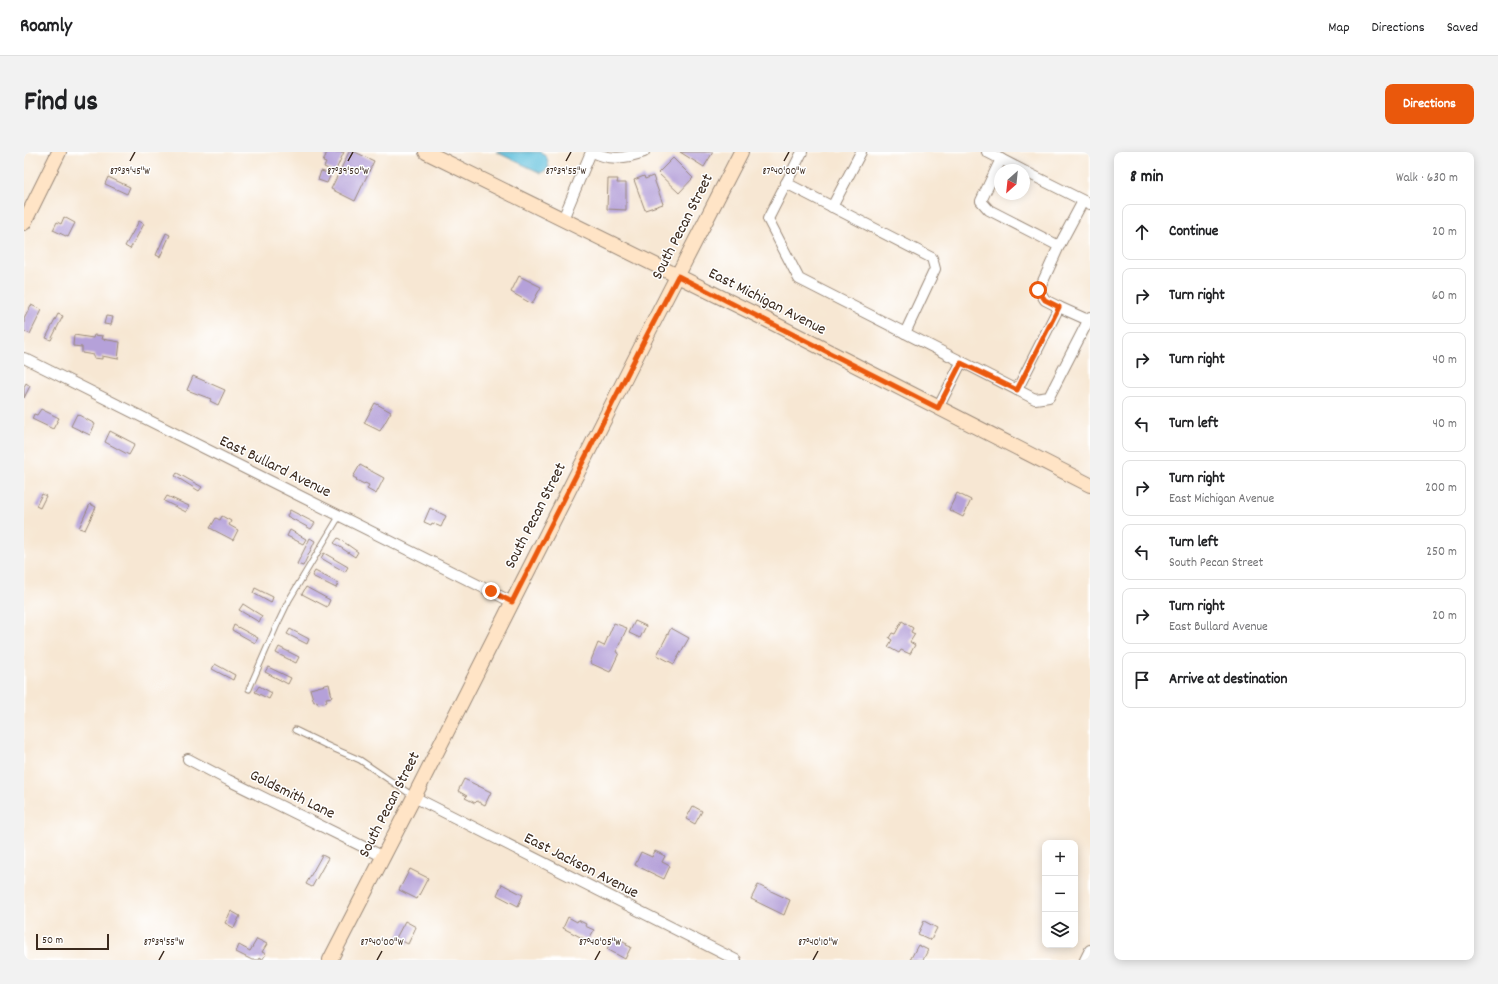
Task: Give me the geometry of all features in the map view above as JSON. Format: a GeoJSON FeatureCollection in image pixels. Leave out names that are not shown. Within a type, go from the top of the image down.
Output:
{"type":"FeatureCollection","features":[{"type":"Feature","properties":{"kind":"street"},"geometry":{"type":"LineString","coordinates":[[24,222],[59,152]]}},
{"type":"Feature","properties":{"kind":"street","name":"East Michigan Avenue"},"geometry":{"type":"LineString","coordinates":[[426,152],[678,276],[1090,485]]}},
{"type":"Feature","properties":{"kind":"street"},"geometry":{"type":"LineString","coordinates":[[563,219],[592,152],[601,156],[626,158],[644,152]]}},
{"type":"Feature","properties":{"kind":"street","name":"South Pecan Street"},"geometry":{"type":"LineString","coordinates":[[330,960],[741,152]]}},
{"type":"Feature","properties":{"kind":"street"},"geometry":{"type":"LineString","coordinates":[[802,152],[768,219],[798,279],[961,363],[1035,399],[1049,397],[1089,319],[1045,300],[1038,290],[1060,246],[1087,203],[1030,174]]}},
{"type":"Feature","properties":{"kind":"street"},"geometry":{"type":"LineString","coordinates":[[832,207],[861,152]]}},
{"type":"Feature","properties":{"kind":"street"},"geometry":{"type":"LineString","coordinates":[[987,152],[1011,164]]}},
{"type":"Feature","properties":{"kind":"street"},"geometry":{"type":"LineString","coordinates":[[1001,159],[981,201],[989,210],[1060,246]]}},
{"type":"Feature","properties":{"kind":"street"},"geometry":{"type":"LineString","coordinates":[[786,183],[932,258],[935,270],[905,333]]}},
{"type":"Feature","properties":{"kind":"street"},"geometry":{"type":"LineString","coordinates":[[1017,390],[1059,307]]}},
{"type":"Feature","properties":{"kind":"street","name":"East Bullard Avenue"},"geometry":{"type":"LineString","coordinates":[[24,358],[512,602]]}},
{"type":"Feature","properties":{"kind":"street"},"geometry":{"type":"LineString","coordinates":[[938,408],[961,363]]}},
{"type":"Feature","properties":{"kind":"street","name":"Goldsmith Lane"},"geometry":{"type":"LineString","coordinates":[[188,759],[382,856]]}},
{"type":"Feature","properties":{"kind":"street","name":"East Jackson Avenue"},"geometry":{"type":"LineString","coordinates":[[414,796],[736,960]]}},
{"type":"Feature","properties":{"kind":"street"},"geometry":{"type":"LineString","coordinates":[[1085,960],[1090,950]]}},
{"type":"Feature","properties":{"kind":"lane"},"geometry":{"type":"LineString","coordinates":[[249,689],[289,600],[340,515]]}},
{"type":"Feature","properties":{"kind":"lane"},"geometry":{"type":"LineString","coordinates":[[295,730],[360,760],[414,796]]}},
{"type":"Feature","properties":{"kind":"water"},"geometry":{"type":"Polygon","coordinates":[[[496,152],[541,152],[547,158],[549,168],[541,173],[496,152]]]}},
{"type":"Feature","properties":{"kind":"building"},"geometry":{"type":"Polygon","coordinates":[[[327,152],[344,152],[335,172],[324,167],[326,163],[323,162],[327,152]]]}},
{"type":"Feature","properties":{"kind":"building"},"geometry":{"type":"Polygon","coordinates":[[[349,152],[355,152],[374,161],[355,201],[331,189],[349,152]]]}},
{"type":"Feature","properties":{"kind":"building"},"geometry":{"type":"Polygon","coordinates":[[[680,152],[713,152],[704,167],[680,152]]]}},
{"type":"Feature","properties":{"kind":"building"},"geometry":{"type":"Polygon","coordinates":[[[673,158],[693,178],[679,193],[658,173],[673,158]]]}},
{"type":"Feature","properties":{"kind":"building"},"geometry":{"type":"Polygon","coordinates":[[[321,171],[331,174],[327,183],[318,180],[321,171]]]}},
{"type":"Feature","properties":{"kind":"building"},"geometry":{"type":"Polygon","coordinates":[[[644,176],[645,179],[653,176],[663,204],[645,210],[634,180],[644,176]]]}},
{"type":"Feature","properties":{"kind":"building"},"geometry":{"type":"Polygon","coordinates":[[[108,177],[130,187],[127,194],[105,184],[108,177]]]}},
{"type":"Feature","properties":{"kind":"building"},"geometry":{"type":"Polygon","coordinates":[[[608,179],[618,179],[617,183],[626,183],[626,210],[607,209],[608,179]]]}},
{"type":"Feature","properties":{"kind":"building"},"geometry":{"type":"Polygon","coordinates":[[[64,217],[75,223],[68,237],[53,230],[57,222],[61,224],[64,217]]]}},
{"type":"Feature","properties":{"kind":"building"},"geometry":{"type":"Polygon","coordinates":[[[139,221],[144,224],[130,249],[125,246],[139,221]]]}},
{"type":"Feature","properties":{"kind":"building"},"geometry":{"type":"Polygon","coordinates":[[[166,233],[170,235],[160,257],[156,255],[166,233]]]}},
{"type":"Feature","properties":{"kind":"building"},"geometry":{"type":"Polygon","coordinates":[[[519,276],[541,287],[532,304],[511,292],[519,276]]]}},
{"type":"Feature","properties":{"kind":"building"},"geometry":{"type":"Polygon","coordinates":[[[31,305],[42,310],[30,334],[24,331],[24,319],[31,305]]]}},
{"type":"Feature","properties":{"kind":"building"},"geometry":{"type":"Polygon","coordinates":[[[58,314],[63,316],[51,340],[46,338],[58,314]]]}},
{"type":"Feature","properties":{"kind":"building"},"geometry":{"type":"Polygon","coordinates":[[[106,316],[113,317],[111,325],[104,324],[106,316]]]}},
{"type":"Feature","properties":{"kind":"building"},"geometry":{"type":"Polygon","coordinates":[[[74,335],[93,338],[94,335],[103,336],[102,339],[120,342],[118,359],[102,356],[102,359],[94,358],[94,355],[82,353],[82,347],[73,346],[74,335]]]}},
{"type":"Feature","properties":{"kind":"building"},"geometry":{"type":"Polygon","coordinates":[[[193,376],[225,390],[218,405],[210,401],[211,399],[187,390],[193,376]]]}},
{"type":"Feature","properties":{"kind":"building"},"geometry":{"type":"Polygon","coordinates":[[[26,383],[30,386],[24,398],[24,387],[26,383]]]}},
{"type":"Feature","properties":{"kind":"building"},"geometry":{"type":"Polygon","coordinates":[[[375,403],[391,412],[380,431],[364,423],[375,403]]]}},
{"type":"Feature","properties":{"kind":"building"},"geometry":{"type":"Polygon","coordinates":[[[41,409],[59,418],[53,429],[32,419],[34,414],[37,415],[41,409]]]}},
{"type":"Feature","properties":{"kind":"building"},"geometry":{"type":"Polygon","coordinates":[[[77,414],[95,424],[90,435],[71,426],[77,414]]]}},
{"type":"Feature","properties":{"kind":"building"},"geometry":{"type":"Polygon","coordinates":[[[110,431],[135,444],[129,455],[105,442],[110,431]]]}},
{"type":"Feature","properties":{"kind":"building"},"geometry":{"type":"Polygon","coordinates":[[[360,465],[384,478],[376,494],[367,489],[369,485],[356,480],[357,479],[353,477],[360,465]]]}},
{"type":"Feature","properties":{"kind":"building"},"geometry":{"type":"Polygon","coordinates":[[[177,473],[202,487],[199,491],[175,476],[177,473]]]}},
{"type":"Feature","properties":{"kind":"building"},"geometry":{"type":"Polygon","coordinates":[[[957,493],[971,500],[963,517],[949,510],[957,493]]]}},
{"type":"Feature","properties":{"kind":"building"},"geometry":{"type":"Polygon","coordinates":[[[42,494],[46,496],[40,508],[36,506],[42,494]]]}},
{"type":"Feature","properties":{"kind":"building"},"geometry":{"type":"Polygon","coordinates":[[[167,496],[189,506],[186,512],[164,501],[167,496]]]}},
{"type":"Feature","properties":{"kind":"building"},"geometry":{"type":"Polygon","coordinates":[[[90,504],[96,507],[85,530],[79,528],[90,504]]]}},
{"type":"Feature","properties":{"kind":"building"},"geometry":{"type":"Polygon","coordinates":[[[430,508],[446,516],[441,527],[432,523],[431,525],[424,522],[430,508]]]}},
{"type":"Feature","properties":{"kind":"building"},"geometry":{"type":"Polygon","coordinates":[[[290,510],[315,523],[311,529],[287,516],[290,510]]]}},
{"type":"Feature","properties":{"kind":"building"},"geometry":{"type":"Polygon","coordinates":[[[222,516],[231,521],[229,525],[238,530],[233,540],[210,528],[216,518],[220,520],[222,516]]]}},
{"type":"Feature","properties":{"kind":"building"},"geometry":{"type":"Polygon","coordinates":[[[290,530],[306,539],[303,544],[287,536],[290,530]]]}},
{"type":"Feature","properties":{"kind":"building"},"geometry":{"type":"Polygon","coordinates":[[[310,538],[315,541],[303,566],[297,564],[310,538]]]}},
{"type":"Feature","properties":{"kind":"building"},"geometry":{"type":"Polygon","coordinates":[[[338,538],[358,552],[355,557],[334,543],[338,538]]]}},
{"type":"Feature","properties":{"kind":"building"},"geometry":{"type":"Polygon","coordinates":[[[324,553],[348,567],[345,572],[321,558],[324,553]]]}},
{"type":"Feature","properties":{"kind":"building"},"geometry":{"type":"Polygon","coordinates":[[[315,571],[338,583],[336,588],[312,576],[315,571]]]}},
{"type":"Feature","properties":{"kind":"building"},"geometry":{"type":"Polygon","coordinates":[[[306,587],[330,600],[327,607],[302,594],[306,587]]]}},
{"type":"Feature","properties":{"kind":"building"},"geometry":{"type":"Polygon","coordinates":[[[255,588],[273,597],[271,603],[253,593],[255,588]]]}},
{"type":"Feature","properties":{"kind":"building"},"geometry":{"type":"Polygon","coordinates":[[[243,604],[262,616],[259,622],[239,610],[243,604]]]}},
{"type":"Feature","properties":{"kind":"building"},"geometry":{"type":"Polygon","coordinates":[[[635,621],[646,626],[640,638],[629,633],[635,621]]]}},
{"type":"Feature","properties":{"kind":"building"},"geometry":{"type":"Polygon","coordinates":[[[902,621],[913,628],[911,632],[915,634],[910,642],[915,645],[910,654],[901,650],[899,653],[888,647],[892,640],[889,638],[892,633],[895,634],[902,621]]]}},
{"type":"Feature","properties":{"kind":"building"},"geometry":{"type":"Polygon","coordinates":[[[614,623],[627,628],[616,652],[619,653],[610,672],[590,663],[598,643],[604,646],[614,623]]]}},
{"type":"Feature","properties":{"kind":"building"},"geometry":{"type":"Polygon","coordinates":[[[234,625],[258,638],[255,643],[232,630],[234,625]]]}},
{"type":"Feature","properties":{"kind":"building"},"geometry":{"type":"Polygon","coordinates":[[[671,628],[689,638],[674,664],[657,655],[671,628]]]}},
{"type":"Feature","properties":{"kind":"building"},"geometry":{"type":"Polygon","coordinates":[[[290,629],[309,639],[307,644],[287,634],[290,629]]]}},
{"type":"Feature","properties":{"kind":"building"},"geometry":{"type":"Polygon","coordinates":[[[279,647],[299,657],[296,663],[276,653],[279,647]]]}},
{"type":"Feature","properties":{"kind":"building"},"geometry":{"type":"Polygon","coordinates":[[[215,664],[235,675],[233,680],[212,669],[215,664]]]}},
{"type":"Feature","properties":{"kind":"building"},"geometry":{"type":"Polygon","coordinates":[[[268,667],[291,678],[288,684],[265,672],[268,667]]]}},
{"type":"Feature","properties":{"kind":"building"},"geometry":{"type":"Polygon","coordinates":[[[329,684],[332,697],[326,698],[327,702],[318,704],[317,701],[314,702],[310,689],[329,684]]]}},
{"type":"Feature","properties":{"kind":"building"},"geometry":{"type":"Polygon","coordinates":[[[259,686],[272,693],[269,699],[255,692],[259,686]]]}},
{"type":"Feature","properties":{"kind":"building"},"geometry":{"type":"Polygon","coordinates":[[[464,779],[491,792],[485,805],[477,801],[475,803],[465,798],[467,796],[458,791],[464,779]]]}},
{"type":"Feature","properties":{"kind":"building"},"geometry":{"type":"Polygon","coordinates":[[[693,806],[702,811],[695,824],[686,819],[693,806]]]}},
{"type":"Feature","properties":{"kind":"building"},"geometry":{"type":"Polygon","coordinates":[[[655,851],[665,856],[662,862],[670,866],[664,879],[635,865],[641,852],[652,857],[655,851]]]}},
{"type":"Feature","properties":{"kind":"building"},"geometry":{"type":"Polygon","coordinates":[[[322,855],[328,858],[312,887],[306,884],[322,855]]]}},
{"type":"Feature","properties":{"kind":"building"},"geometry":{"type":"Polygon","coordinates":[[[410,869],[428,878],[417,899],[399,890],[410,869]]]}},
{"type":"Feature","properties":{"kind":"building"},"geometry":{"type":"Polygon","coordinates":[[[502,884],[523,895],[518,906],[497,895],[502,884]]]}},
{"type":"Feature","properties":{"kind":"building"},"geometry":{"type":"Polygon","coordinates":[[[758,885],[790,900],[784,915],[751,899],[758,885]]]}},
{"type":"Feature","properties":{"kind":"building"},"geometry":{"type":"Polygon","coordinates":[[[231,911],[240,916],[234,928],[225,923],[231,911]]]}},
{"type":"Feature","properties":{"kind":"building"},"geometry":{"type":"Polygon","coordinates":[[[568,917],[577,922],[578,920],[586,924],[585,926],[594,930],[588,941],[563,928],[568,917]]]}},
{"type":"Feature","properties":{"kind":"building"},"geometry":{"type":"Polygon","coordinates":[[[405,921],[416,927],[408,944],[396,938],[405,921]]]}},
{"type":"Feature","properties":{"kind":"building"},"geometry":{"type":"Polygon","coordinates":[[[924,921],[937,928],[931,940],[918,934],[924,921]]]}},
{"type":"Feature","properties":{"kind":"building"},"geometry":{"type":"Polygon","coordinates":[[[613,938],[627,943],[626,945],[631,947],[625,959],[607,949],[613,938]]]}},
{"type":"Feature","properties":{"kind":"building"},"geometry":{"type":"Polygon","coordinates":[[[257,939],[267,944],[262,952],[266,954],[262,960],[259,958],[258,960],[252,960],[236,952],[239,945],[250,951],[257,939]]]}},
{"type":"Feature","properties":{"kind":"building"},"geometry":{"type":"Polygon","coordinates":[[[918,945],[928,950],[923,960],[910,960],[918,945]]]}},
{"type":"Feature","properties":{"kind":"route"},"geometry":{"type":"LineString","coordinates":[[491,591],[512,602],[678,276],[938,408],[961,363],[1017,390],[1059,307],[1045,300],[1038,290]]}}]}
